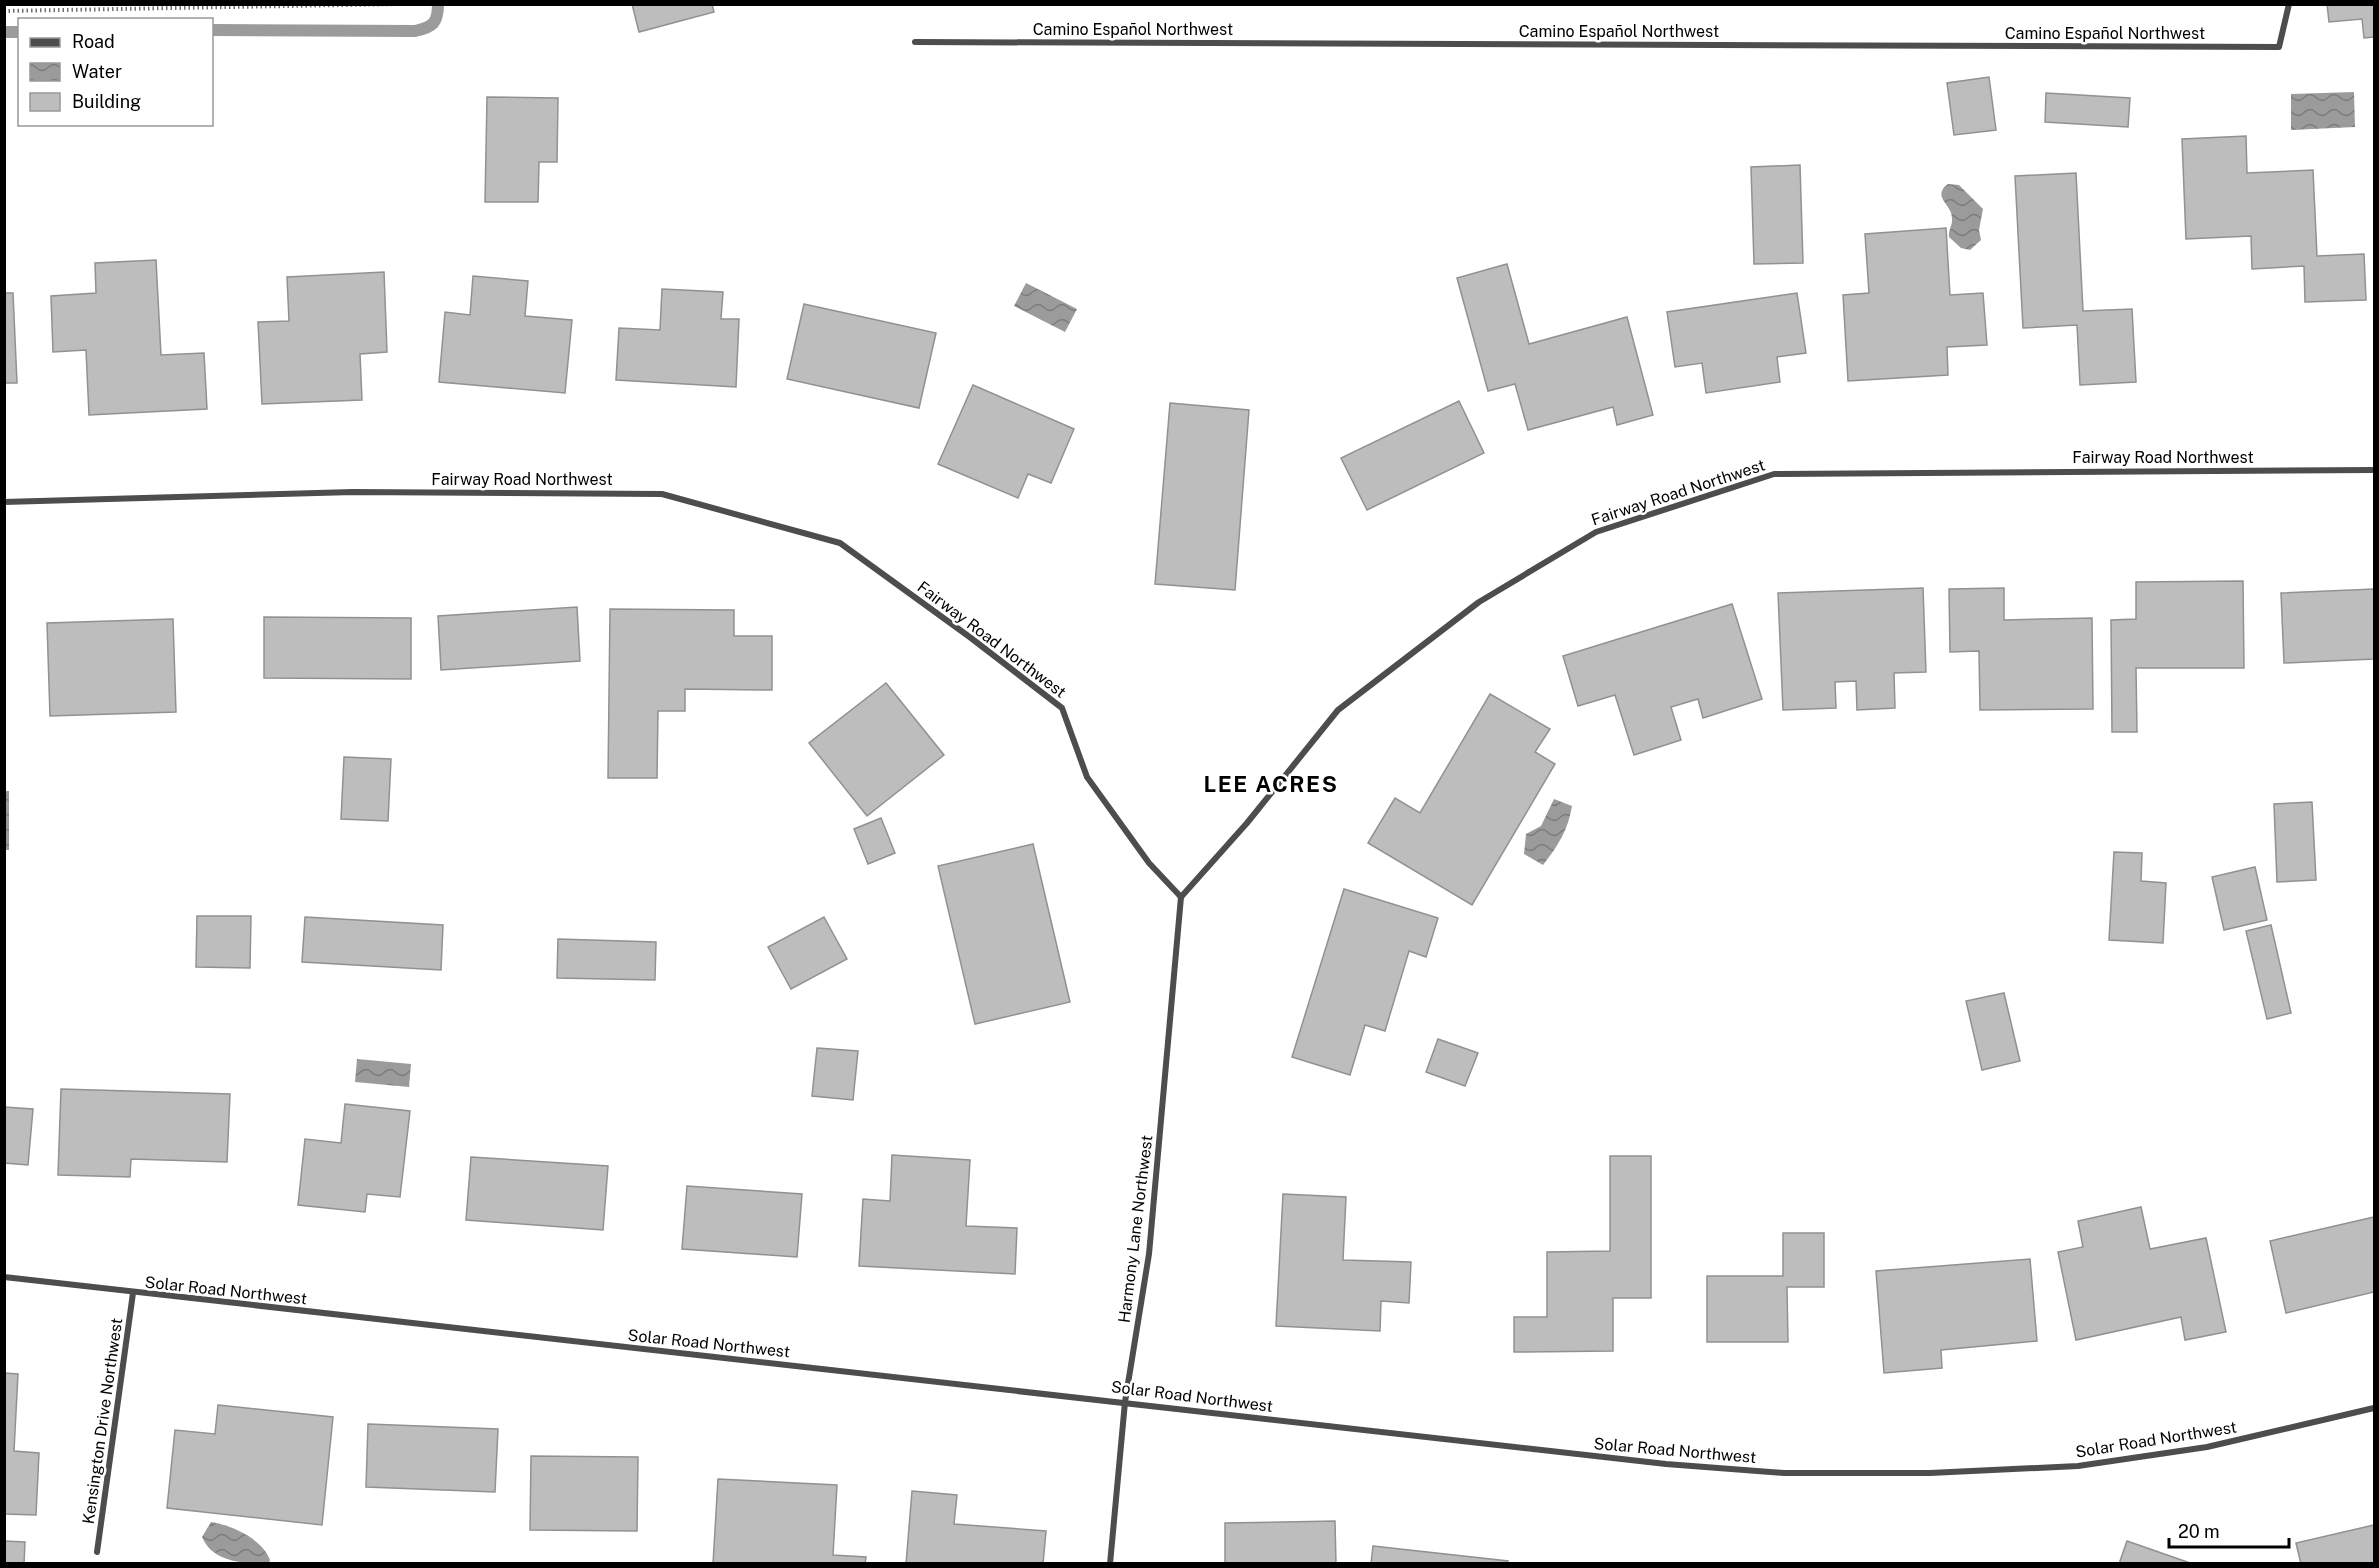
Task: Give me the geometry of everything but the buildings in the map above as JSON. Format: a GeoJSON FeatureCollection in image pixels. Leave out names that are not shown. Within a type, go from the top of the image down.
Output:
{"type":"FeatureCollection","features":[{"type":"Feature","properties":{"kind":"street","name":"Camino Español Northwest"},"geometry":{"type":"LineString","coordinates":[[915,42],[2279,47],[2289,4]]}},
{"type":"Feature","properties":{"kind":"street","name":"Fairway Road Northwest"},"geometry":{"type":"LineString","coordinates":[[4,502],[353,492],[662,494],[840,543],[1062,708],[1087,777],[1149,863],[1181,897],[1247,823],[1338,710],[1479,602],[1596,532],[1774,474],[2374,470]]}},
{"type":"Feature","properties":{"kind":"street","name":"Harmony Lane Northwest"},"geometry":{"type":"LineString","coordinates":[[1110,1563],[1125,1402],[1149,1254],[1181,897]]}},
{"type":"Feature","properties":{"kind":"street","name":"Solar Road Northwest"},"geometry":{"type":"LineString","coordinates":[[4,1277],[1666,1464],[1784,1473],[1930,1473],[2078,1466],[2206,1447],[2374,1408]]}},
{"type":"Feature","properties":{"kind":"street","name":"Kensington Drive Northwest"},"geometry":{"type":"LineString","coordinates":[[97,1552],[133,1293]]}},
{"type":"Feature","properties":{"kind":"path"},"geometry":{"type":"LineString","coordinates":[[4,11],[400,4]]}},
{"type":"Feature","properties":{"kind":"water"},"geometry":{"type":"Polygon","coordinates":[[[2354,92],[2355,127],[2291,130],[2291,94],[2354,92]]]}},
{"type":"Feature","properties":{"kind":"water"},"geometry":{"type":"Polygon","coordinates":[[[1948,184],[1959,185],[1983,209],[1979,230],[1981,240],[1970,250],[1961,248],[1949,237],[1952,218],[1941,193],[1948,184]]]}},
{"type":"Feature","properties":{"kind":"water"},"geometry":{"type":"Polygon","coordinates":[[[1026,283],[1077,309],[1065,332],[1014,306],[1026,283]]]}},
{"type":"Feature","properties":{"kind":"water"},"geometry":{"type":"Polygon","coordinates":[[[4,791],[9,791],[9,850],[5,850],[4,791]]]}},
{"type":"Feature","properties":{"kind":"water"},"geometry":{"type":"Polygon","coordinates":[[[1554,799],[1572,806],[1562,837],[1543,865],[1524,854],[1526,834],[1541,826],[1554,799]]]}},
{"type":"Feature","properties":{"kind":"water"},"geometry":{"type":"Polygon","coordinates":[[[357,1059],[411,1064],[409,1087],[355,1082],[357,1059]]]}},
{"type":"Feature","properties":{"kind":"water"},"geometry":{"type":"Polygon","coordinates":[[[211,1522],[228,1526],[245,1534],[266,1552],[269,1563],[240,1562],[214,1552],[202,1537],[211,1522]]]}},
{"type":"Feature","properties":{"kind":"waterway"},"geometry":{"type":"LineString","coordinates":[[213,30],[415,31],[433,23],[437,16],[438,4]]}},
{"type":"Feature","properties":{"kind":"waterway"},"geometry":{"type":"LineString","coordinates":[[4,32],[18,32]]}},
{"type":"Feature","properties":{"kind":"district","name":"LEE ACRES"},"geometry":{"type":"Point","coordinates":[1271,784]}}]}
